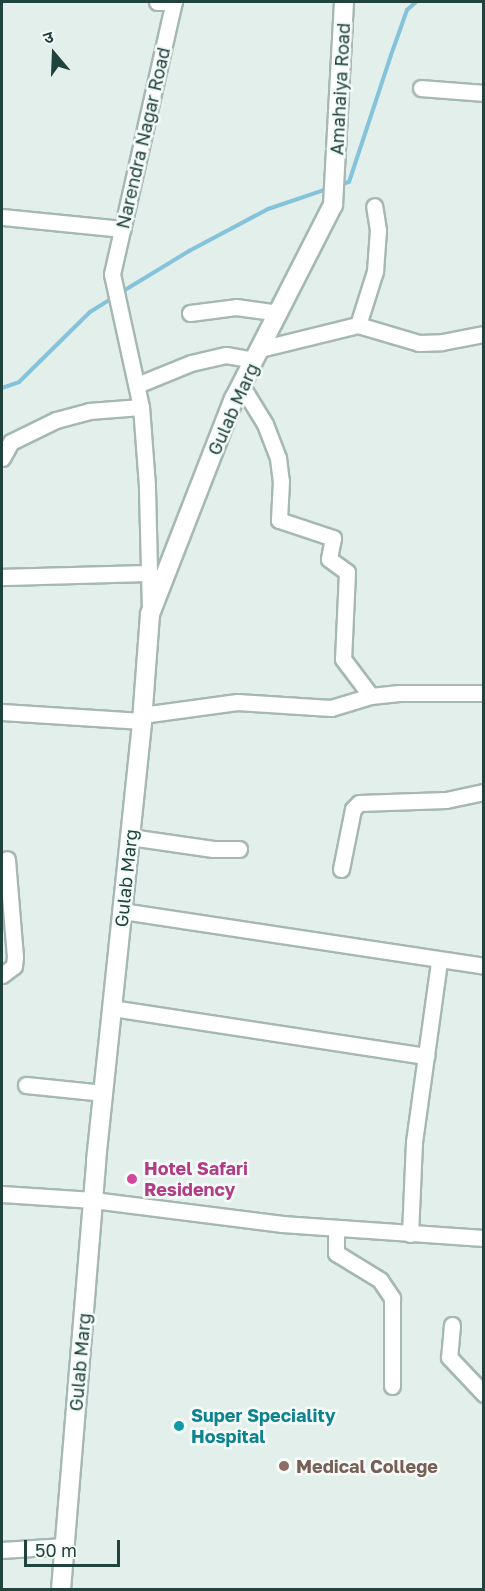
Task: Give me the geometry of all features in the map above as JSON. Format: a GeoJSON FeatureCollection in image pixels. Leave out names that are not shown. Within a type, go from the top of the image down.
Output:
{"type":"FeatureCollection","features":[{"type":"Feature","properties":{"kind":"street"},"geometry":{"type":"LineString","coordinates":[[157,2],[174,2]]}},
{"type":"Feature","properties":{"kind":"street","name":"Narendra Nagar Road"},"geometry":{"type":"LineString","coordinates":[[136,385],[112,274],[174,2]]}},
{"type":"Feature","properties":{"kind":"street","name":"Amahaiya Road"},"geometry":{"type":"LineString","coordinates":[[333,205],[344,2]]}},
{"type":"Feature","properties":{"kind":"street"},"geometry":{"type":"LineString","coordinates":[[422,88],[483,93]]}},
{"type":"Feature","properties":{"kind":"street","name":"Gulab Marg"},"geometry":{"type":"LineString","coordinates":[[61,1590],[93,1200],[142,718],[150,614],[241,385],[333,205]]}},
{"type":"Feature","properties":{"kind":"street"},"geometry":{"type":"LineString","coordinates":[[358,325],[375,271],[378,230],[374,206]]}},
{"type":"Feature","properties":{"kind":"street"},"geometry":{"type":"LineString","coordinates":[[2,217],[122,230]]}},
{"type":"Feature","properties":{"kind":"street"},"geometry":{"type":"LineString","coordinates":[[190,313],[236,307],[279,313]]}},
{"type":"Feature","properties":{"kind":"street"},"geometry":{"type":"LineString","coordinates":[[150,614],[147,486],[141,407],[136,385],[191,363],[226,355],[257,355],[358,325],[419,343],[442,342],[483,334]]}},
{"type":"Feature","properties":{"kind":"street"},"geometry":{"type":"LineString","coordinates":[[241,385],[265,424],[278,458],[281,481],[279,520],[333,538],[329,559],[347,572],[343,659],[371,696]]}},
{"type":"Feature","properties":{"kind":"street"},"geometry":{"type":"LineString","coordinates":[[2,458],[11,442],[56,420],[89,411],[141,407]]}},
{"type":"Feature","properties":{"kind":"street"},"geometry":{"type":"LineString","coordinates":[[2,577],[149,573]]}},
{"type":"Feature","properties":{"kind":"street"},"geometry":{"type":"LineString","coordinates":[[2,712],[142,718],[237,702],[331,708],[371,696],[399,693],[483,693]]}},
{"type":"Feature","properties":{"kind":"street"},"geometry":{"type":"LineString","coordinates":[[341,869],[353,809],[359,803],[446,800],[483,792]]}},
{"type":"Feature","properties":{"kind":"street"},"geometry":{"type":"LineString","coordinates":[[130,837],[213,849],[239,849]]}},
{"type":"Feature","properties":{"kind":"street"},"geometry":{"type":"LineString","coordinates":[[2,975],[14,966],[15,957],[7,859]]}},
{"type":"Feature","properties":{"kind":"street"},"geometry":{"type":"LineString","coordinates":[[122,911],[483,966]]}},
{"type":"Feature","properties":{"kind":"street"},"geometry":{"type":"LineString","coordinates":[[410,1234],[414,1142],[439,961]]}},
{"type":"Feature","properties":{"kind":"street"},"geometry":{"type":"LineString","coordinates":[[112,1008],[426,1056]]}},
{"type":"Feature","properties":{"kind":"street"},"geometry":{"type":"LineString","coordinates":[[26,1085],[104,1093]]}},
{"type":"Feature","properties":{"kind":"street"},"geometry":{"type":"LineString","coordinates":[[2,1194],[93,1200],[336,1228],[483,1238]]}},
{"type":"Feature","properties":{"kind":"street"},"geometry":{"type":"LineString","coordinates":[[336,1228],[336,1253],[380,1280],[392,1298],[392,1386]]}},
{"type":"Feature","properties":{"kind":"street"},"geometry":{"type":"LineString","coordinates":[[452,1325],[449,1357],[483,1394]]}},
{"type":"Feature","properties":{"kind":"street"},"geometry":{"type":"LineString","coordinates":[[2,1550],[65,1546]]}},
{"type":"Feature","properties":{"kind":"waterway"},"geometry":{"type":"LineString","coordinates":[[340,185],[349,182],[407,10],[416,2]]}},
{"type":"Feature","properties":{"kind":"waterway"},"geometry":{"type":"LineString","coordinates":[[120,293],[189,251],[268,209],[327,189]]}},
{"type":"Feature","properties":{"kind":"waterway"},"geometry":{"type":"LineString","coordinates":[[2,388],[19,382],[90,312],[114,297]]}},
{"type":"Feature","properties":{"kind":"place","name":"Hotel Safari Residency"},"geometry":{"type":"Point","coordinates":[132,1179]}},
{"type":"Feature","properties":{"kind":"place","name":"Super Speciality Hospital"},"geometry":{"type":"Point","coordinates":[179,1426]}},
{"type":"Feature","properties":{"kind":"place","name":"Medical College"},"geometry":{"type":"Point","coordinates":[284,1466]}}]}
